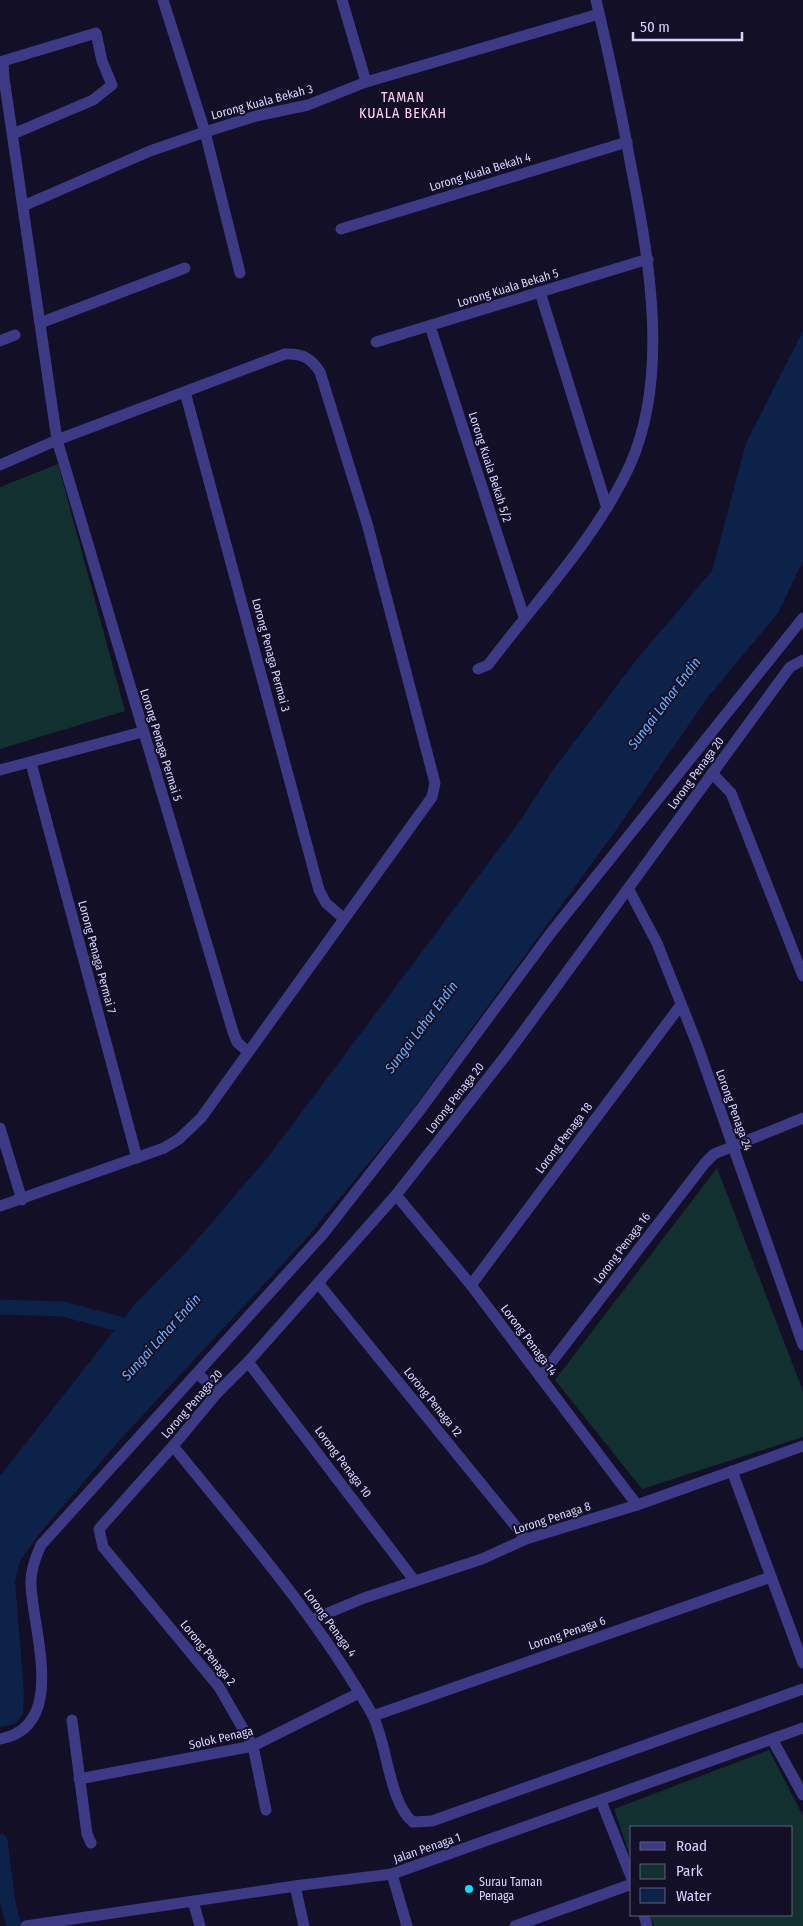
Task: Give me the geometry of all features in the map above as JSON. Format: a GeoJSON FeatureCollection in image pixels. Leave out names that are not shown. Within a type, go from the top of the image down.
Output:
{"type":"FeatureCollection","features":[{"type":"Feature","properties":{"kind":"street"},"geometry":{"type":"LineString","coordinates":[[163,0],[206,132],[240,273]]}},
{"type":"Feature","properties":{"kind":"street"},"geometry":{"type":"LineString","coordinates":[[342,0],[366,82]]}},
{"type":"Feature","properties":{"kind":"street"},"geometry":{"type":"LineString","coordinates":[[478,669],[488,665],[524,616],[571,559],[607,508],[630,464],[644,422],[652,356],[648,259],[627,142],[596,0]]}},
{"type":"Feature","properties":{"kind":"street","name":"Lorong Kuala Bekah 3"},"geometry":{"type":"LineString","coordinates":[[23,206],[150,151],[206,132],[256,116],[308,105],[366,82],[599,14]]}},
{"type":"Feature","properties":{"kind":"street","name":"Lorong Penaga Permai 5"},"geometry":{"type":"LineString","coordinates":[[13,134],[93,100],[112,85],[102,61],[96,33],[4,61],[13,134],[23,206],[57,440],[142,732],[233,1032],[237,1042],[248,1052]]}},
{"type":"Feature","properties":{"kind":"street","name":"Lorong Kuala Bekah 4"},"geometry":{"type":"LineString","coordinates":[[341,229],[627,142]]}},
{"type":"Feature","properties":{"kind":"street","name":"Lorong Kuala Bekah 5"},"geometry":{"type":"LineString","coordinates":[[376,342],[648,259]]}},
{"type":"Feature","properties":{"kind":"street"},"geometry":{"type":"LineString","coordinates":[[40,323],[185,268]]}},
{"type":"Feature","properties":{"kind":"street"},"geometry":{"type":"LineString","coordinates":[[540,292],[607,508]]}},
{"type":"Feature","properties":{"kind":"street","name":"Lorong Kuala Bekah 5/2"},"geometry":{"type":"LineString","coordinates":[[430,326],[524,616]]}},
{"type":"Feature","properties":{"kind":"street"},"geometry":{"type":"LineString","coordinates":[[0,341],[15,335]]}},
{"type":"Feature","properties":{"kind":"street"},"geometry":{"type":"LineString","coordinates":[[0,465],[57,440],[285,354],[296,353],[307,357],[320,372],[368,527],[435,783],[432,797],[190,1130],[164,1148],[22,1200],[0,1206]]}},
{"type":"Feature","properties":{"kind":"street","name":"Lorong Penaga Permai 3"},"geometry":{"type":"LineString","coordinates":[[185,392],[320,890],[326,903],[343,918]]}},
{"type":"Feature","properties":{"kind":"street"},"geometry":{"type":"LineString","coordinates":[[0,1739],[12,1737],[28,1727],[38,1711],[41,1688],[40,1664],[30,1584],[34,1559],[41,1545],[323,1234],[420,1110],[556,927],[803,618]]}},
{"type":"Feature","properties":{"kind":"street","name":"Lorong Penaga 20"},"geometry":{"type":"LineString","coordinates":[[99,1529],[218,1392],[248,1362],[396,1195],[508,1054],[790,666],[803,660]]}},
{"type":"Feature","properties":{"kind":"street"},"geometry":{"type":"LineString","coordinates":[[0,770],[142,732]]}},
{"type":"Feature","properties":{"kind":"street","name":"Lorong Penaga Permai 7"},"geometry":{"type":"LineString","coordinates":[[30,763],[137,1158]]}},
{"type":"Feature","properties":{"kind":"street"},"geometry":{"type":"LineString","coordinates":[[712,773],[732,793],[803,976]]}},
{"type":"Feature","properties":{"kind":"street","name":"Lorong Penaga 24"},"geometry":{"type":"LineString","coordinates":[[629,890],[657,944],[680,1006],[697,1044],[803,1345]]}},
{"type":"Feature","properties":{"kind":"street","name":"Lorong Penaga 18"},"geometry":{"type":"LineString","coordinates":[[471,1286],[680,1006]]}},
{"type":"Feature","properties":{"kind":"street","name":"Lorong Penaga 16"},"geometry":{"type":"LineString","coordinates":[[540,1377],[705,1163],[714,1154],[803,1118]]}},
{"type":"Feature","properties":{"kind":"street"},"geometry":{"type":"LineString","coordinates":[[0,1128],[22,1200]]}},
{"type":"Feature","properties":{"kind":"street","name":"Lorong Penaga 14"},"geometry":{"type":"LineString","coordinates":[[396,1195],[471,1286],[637,1505]]}},
{"type":"Feature","properties":{"kind":"street","name":"Lorong Penaga 12"},"geometry":{"type":"LineString","coordinates":[[318,1283],[526,1539]]}},
{"type":"Feature","properties":{"kind":"street","name":"Lorong Penaga 10"},"geometry":{"type":"LineString","coordinates":[[248,1362],[414,1580]]}},
{"type":"Feature","properties":{"kind":"street"},"geometry":{"type":"LineString","coordinates":[[198,1374],[218,1392]]}},
{"type":"Feature","properties":{"kind":"street","name":"Lorong Penaga 4"},"geometry":{"type":"LineString","coordinates":[[173,1446],[311,1620],[345,1667],[373,1716],[403,1810],[413,1822],[432,1821]]}},
{"type":"Feature","properties":{"kind":"street","name":"Lorong Penaga 8"},"geometry":{"type":"LineString","coordinates":[[311,1620],[414,1580],[482,1559],[526,1539],[637,1505],[803,1446]]}},
{"type":"Feature","properties":{"kind":"street"},"geometry":{"type":"LineString","coordinates":[[732,1472],[803,1663]]}},
{"type":"Feature","properties":{"kind":"street","name":"Lorong Penaga 2"},"geometry":{"type":"LineString","coordinates":[[99,1529],[103,1548],[219,1687],[253,1746],[266,1810]]}},
{"type":"Feature","properties":{"kind":"street","name":"Lorong Penaga 6"},"geometry":{"type":"LineString","coordinates":[[373,1716],[771,1577]]}},
{"type":"Feature","properties":{"kind":"street","name":"Jalan Penaga 1"},"geometry":{"type":"LineString","coordinates":[[432,1821],[803,1689]]}},
{"type":"Feature","properties":{"kind":"street","name":"Solok Penaga"},"geometry":{"type":"LineString","coordinates":[[79,1779],[253,1746],[359,1693]]}},
{"type":"Feature","properties":{"kind":"street"},"geometry":{"type":"LineString","coordinates":[[72,1720],[87,1834],[91,1843]]}},
{"type":"Feature","properties":{"kind":"street","name":"Jalan Penaga 1"},"geometry":{"type":"LineString","coordinates":[[34,1925],[97,1921],[193,1901],[392,1874],[803,1728]]}},
{"type":"Feature","properties":{"kind":"street"},"geometry":{"type":"LineString","coordinates":[[772,1739],[803,1795]]}},
{"type":"Feature","properties":{"kind":"street"},"geometry":{"type":"LineString","coordinates":[[601,1801],[630,1874]]}},
{"type":"Feature","properties":{"kind":"street"},"geometry":{"type":"LineString","coordinates":[[392,1874],[407,1926]]}},
{"type":"Feature","properties":{"kind":"street"},"geometry":{"type":"LineString","coordinates":[[515,1926],[538,1922],[630,1885]]}},
{"type":"Feature","properties":{"kind":"street"},"geometry":{"type":"LineString","coordinates":[[294,1886],[304,1926]]}},
{"type":"Feature","properties":{"kind":"street"},"geometry":{"type":"LineString","coordinates":[[193,1901],[200,1926]]}},
{"type":"Feature","properties":{"kind":"green space"},"geometry":{"type":"Polygon","coordinates":[[[58,464],[125,711],[0,749],[0,487],[58,464]]]}},
{"type":"Feature","properties":{"kind":"green space"},"geometry":{"type":"Polygon","coordinates":[[[717,1168],[803,1391],[803,1437],[642,1489],[555,1380],[717,1168]]]}},
{"type":"Feature","properties":{"kind":"green space"},"geometry":{"type":"Polygon","coordinates":[[[769,1750],[803,1816],[803,1926],[654,1926],[650,1916],[793,1916],[793,1826],[630,1826],[630,1856],[614,1809],[769,1750]]]}},
{"type":"Feature","properties":{"kind":"water","name":"Sungai Lahar Endin"},"geometry":{"type":"Polygon","coordinates":[[[803,331],[803,561],[778,613],[708,697],[614,833],[410,1113],[304,1241],[120,1440],[39,1534],[20,1561],[15,1581],[24,1692],[23,1714],[15,1724],[0,1727],[0,1476],[135,1304],[190,1248],[268,1157],[520,821],[553,770],[637,659],[712,571],[746,443],[803,331]]]}},
{"type":"Feature","properties":{"kind":"waterway"},"geometry":{"type":"LineString","coordinates":[[0,1307],[63,1309],[135,1328],[137,1332]]}},
{"type":"Feature","properties":{"kind":"waterway"},"geometry":{"type":"LineString","coordinates":[[0,1841],[8,1903],[14,1926]]}},
{"type":"Feature","properties":{"kind":"place","name":"Surau Taman Penaga"},"geometry":{"type":"Point","coordinates":[469,1889]}},
{"type":"Feature","properties":{"kind":"district","name":"TAMAN KUALA BEKAH"},"geometry":{"type":"Point","coordinates":[403,105]}}]}
